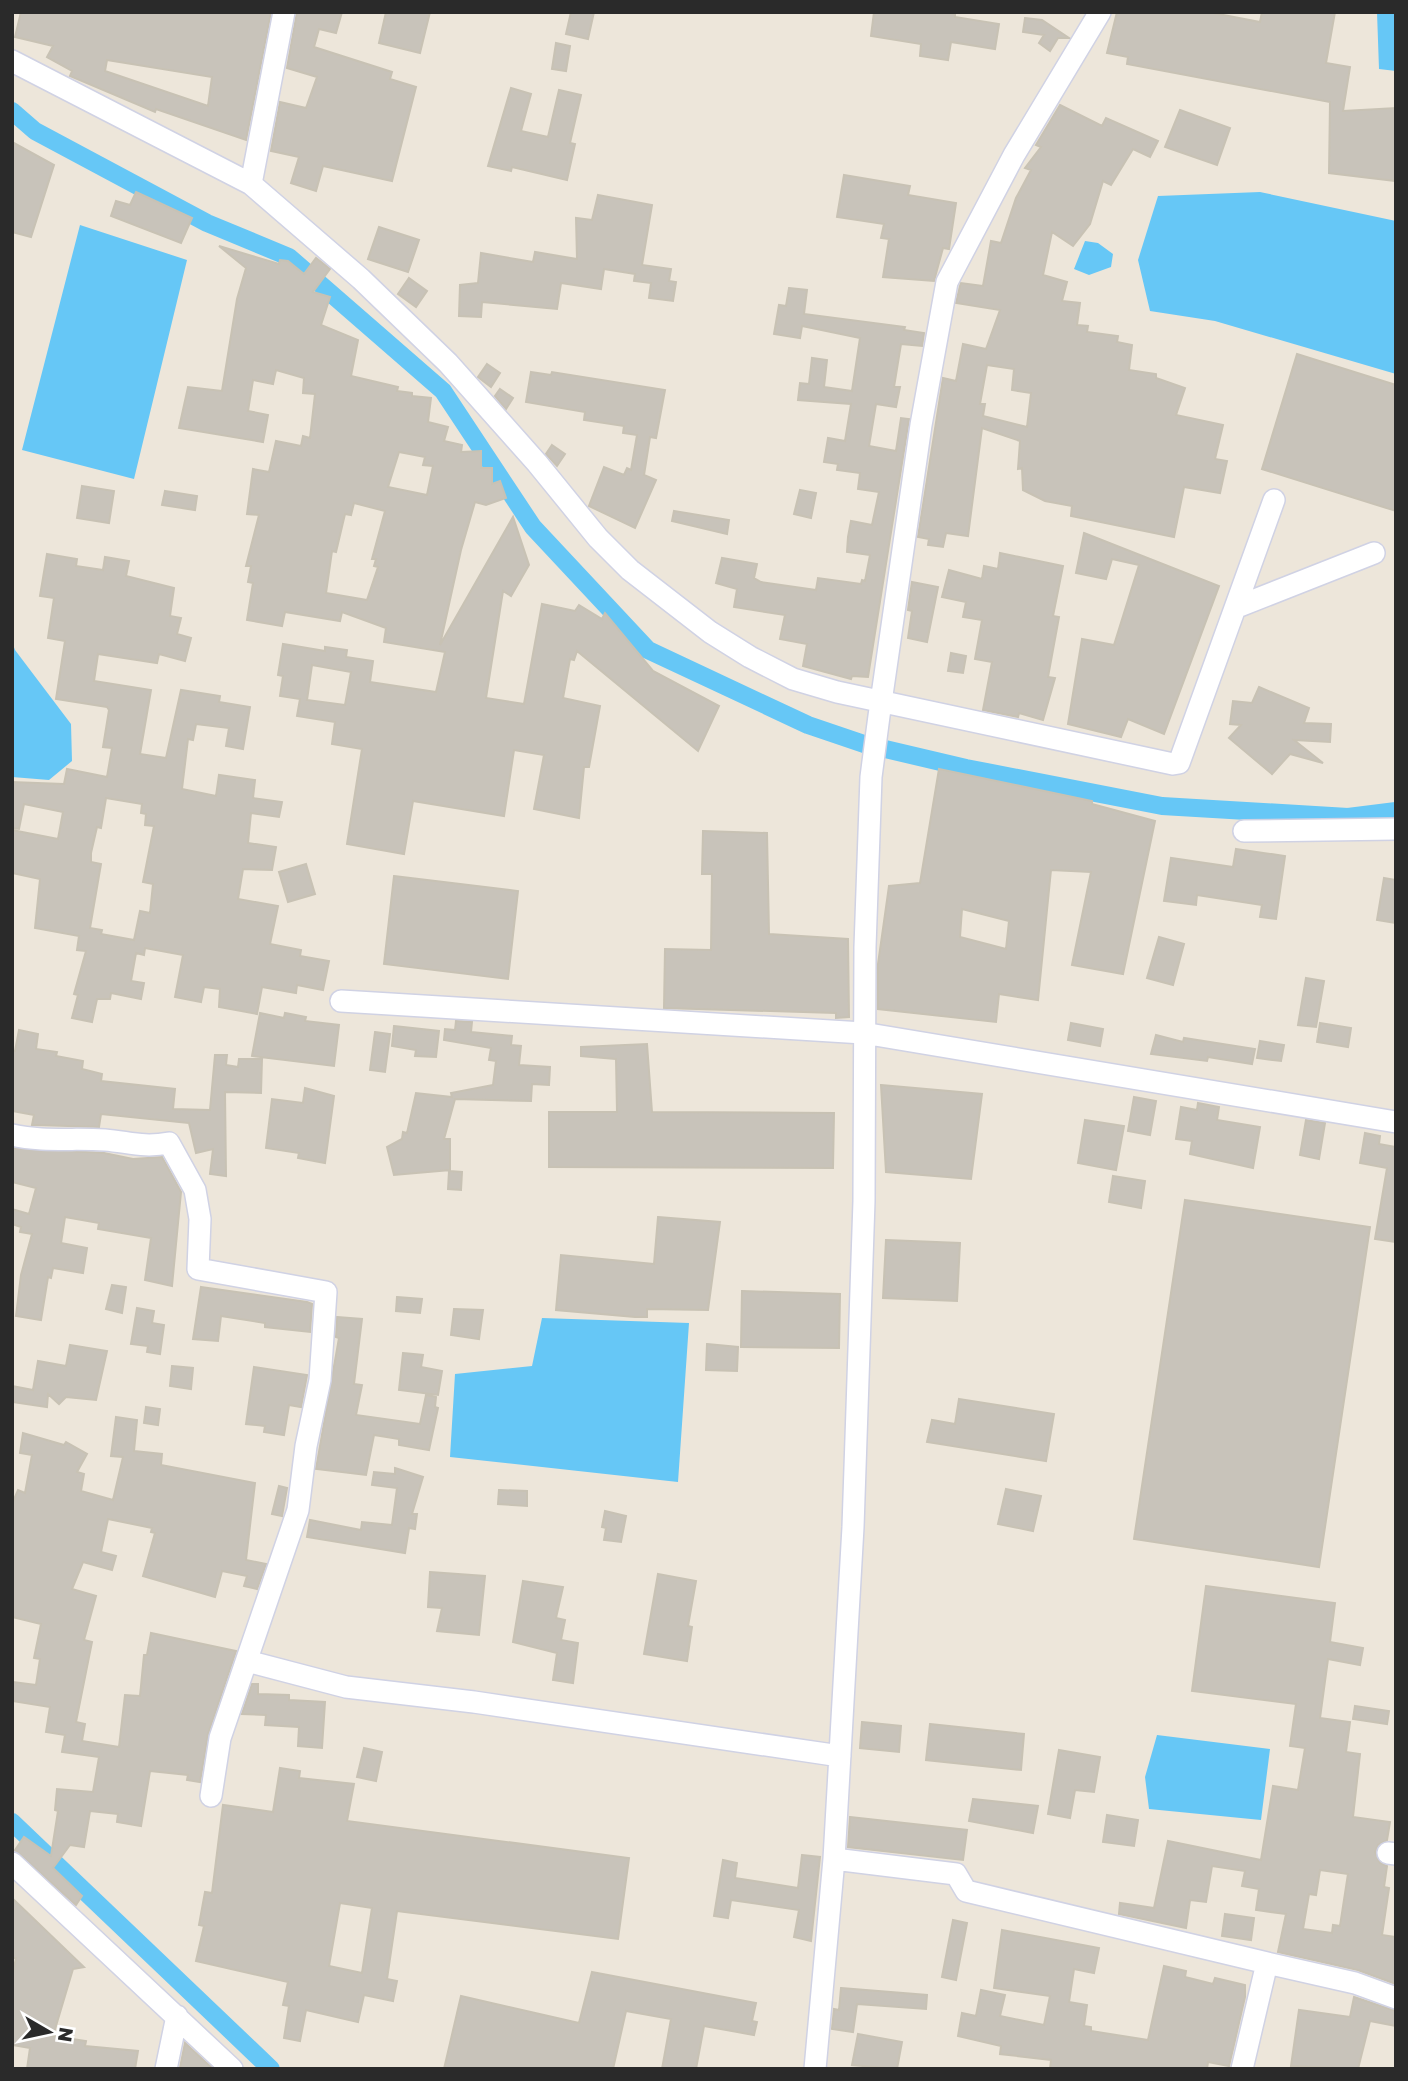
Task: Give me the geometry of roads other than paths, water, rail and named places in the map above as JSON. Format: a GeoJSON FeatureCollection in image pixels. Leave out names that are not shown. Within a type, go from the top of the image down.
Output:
{"type":"FeatureCollection","features":[{"type":"Feature","properties":{"kind":"street"},"geometry":{"type":"LineString","coordinates":[[251,184],[284,12]]}},
{"type":"Feature","properties":{"kind":"street"},"geometry":{"type":"LineString","coordinates":[[815,2069],[834,1859],[853,1527],[864,1201],[863,1033],[871,776],[921,425],[947,282],[1014,155],[1100,12]]}},
{"type":"Feature","properties":{"kind":"street"},"geometry":{"type":"LineString","coordinates":[[12,61],[251,184],[361,279],[448,363],[537,463],[598,538],[630,570],[710,632],[793,679],[881,709],[1179,763],[1274,500]]}},
{"type":"Feature","properties":{"kind":"street"},"geometry":{"type":"LineString","coordinates":[[1237,607],[1374,553]]}},
{"type":"Feature","properties":{"kind":"street"},"geometry":{"type":"LineString","coordinates":[[1244,831],[1396,829]]}},
{"type":"Feature","properties":{"kind":"street"},"geometry":{"type":"LineString","coordinates":[[341,1001],[863,1033],[1396,1122]]}},
{"type":"Feature","properties":{"kind":"street"},"geometry":{"type":"LineString","coordinates":[[12,1135],[29,1138],[108,1140],[146,1147],[169,1143],[195,1190],[200,1219],[198,1269],[326,1292],[320,1380],[306,1446],[299,1510],[220,1738],[211,1796]]}},
{"type":"Feature","properties":{"kind":"street"},"geometry":{"type":"LineString","coordinates":[[247,1661],[346,1687],[474,1702],[840,1756]]}},
{"type":"Feature","properties":{"kind":"street"},"geometry":{"type":"LineString","coordinates":[[834,1859],[956,1874],[966,1891],[1355,1983],[1396,1998]]}},
{"type":"Feature","properties":{"kind":"street"},"geometry":{"type":"LineString","coordinates":[[12,1863],[232,2069]]}},
{"type":"Feature","properties":{"kind":"street"},"geometry":{"type":"LineString","coordinates":[[1242,2069],[1268,1963]]}},
{"type":"Feature","properties":{"kind":"street"},"geometry":{"type":"LineString","coordinates":[[166,2069],[177,2016]]}},
{"type":"Feature","properties":{"kind":"water"},"geometry":{"type":"Polygon","coordinates":[[[1377,12],[1396,12],[1396,71],[1379,69],[1377,12]]]}},
{"type":"Feature","properties":{"kind":"water"},"geometry":{"type":"Polygon","coordinates":[[[1260,192],[1396,221],[1396,374],[1215,321],[1150,311],[1138,260],[1158,196],[1260,192]]]}},
{"type":"Feature","properties":{"kind":"water"},"geometry":{"type":"Polygon","coordinates":[[[80,225],[187,260],[134,479],[22,450],[80,225]]]}},
{"type":"Feature","properties":{"kind":"water"},"geometry":{"type":"Polygon","coordinates":[[[1085,241],[1098,243],[1113,254],[1111,267],[1089,275],[1074,269],[1085,241]]]}},
{"type":"Feature","properties":{"kind":"water"},"geometry":{"type":"Polygon","coordinates":[[[12,642],[15,650],[71,724],[72,761],[49,780],[12,777],[12,642]]]}},
{"type":"Feature","properties":{"kind":"water"},"geometry":{"type":"Polygon","coordinates":[[[542,1318],[689,1323],[678,1482],[450,1457],[455,1374],[532,1366],[542,1318]]]}},
{"type":"Feature","properties":{"kind":"water"},"geometry":{"type":"Polygon","coordinates":[[[1157,1735],[1270,1749],[1261,1820],[1149,1809],[1145,1777],[1157,1735]]]}},
{"type":"Feature","properties":{"kind":"waterway"},"geometry":{"type":"LineString","coordinates":[[12,111],[35,131],[207,223],[289,257],[443,391],[533,527],[648,650],[808,725],[864,744],[966,768],[1162,806],[1348,817],[1396,811]]}},
{"type":"Feature","properties":{"kind":"waterway"},"geometry":{"type":"LineString","coordinates":[[12,1822],[271,2069]]}}]}
